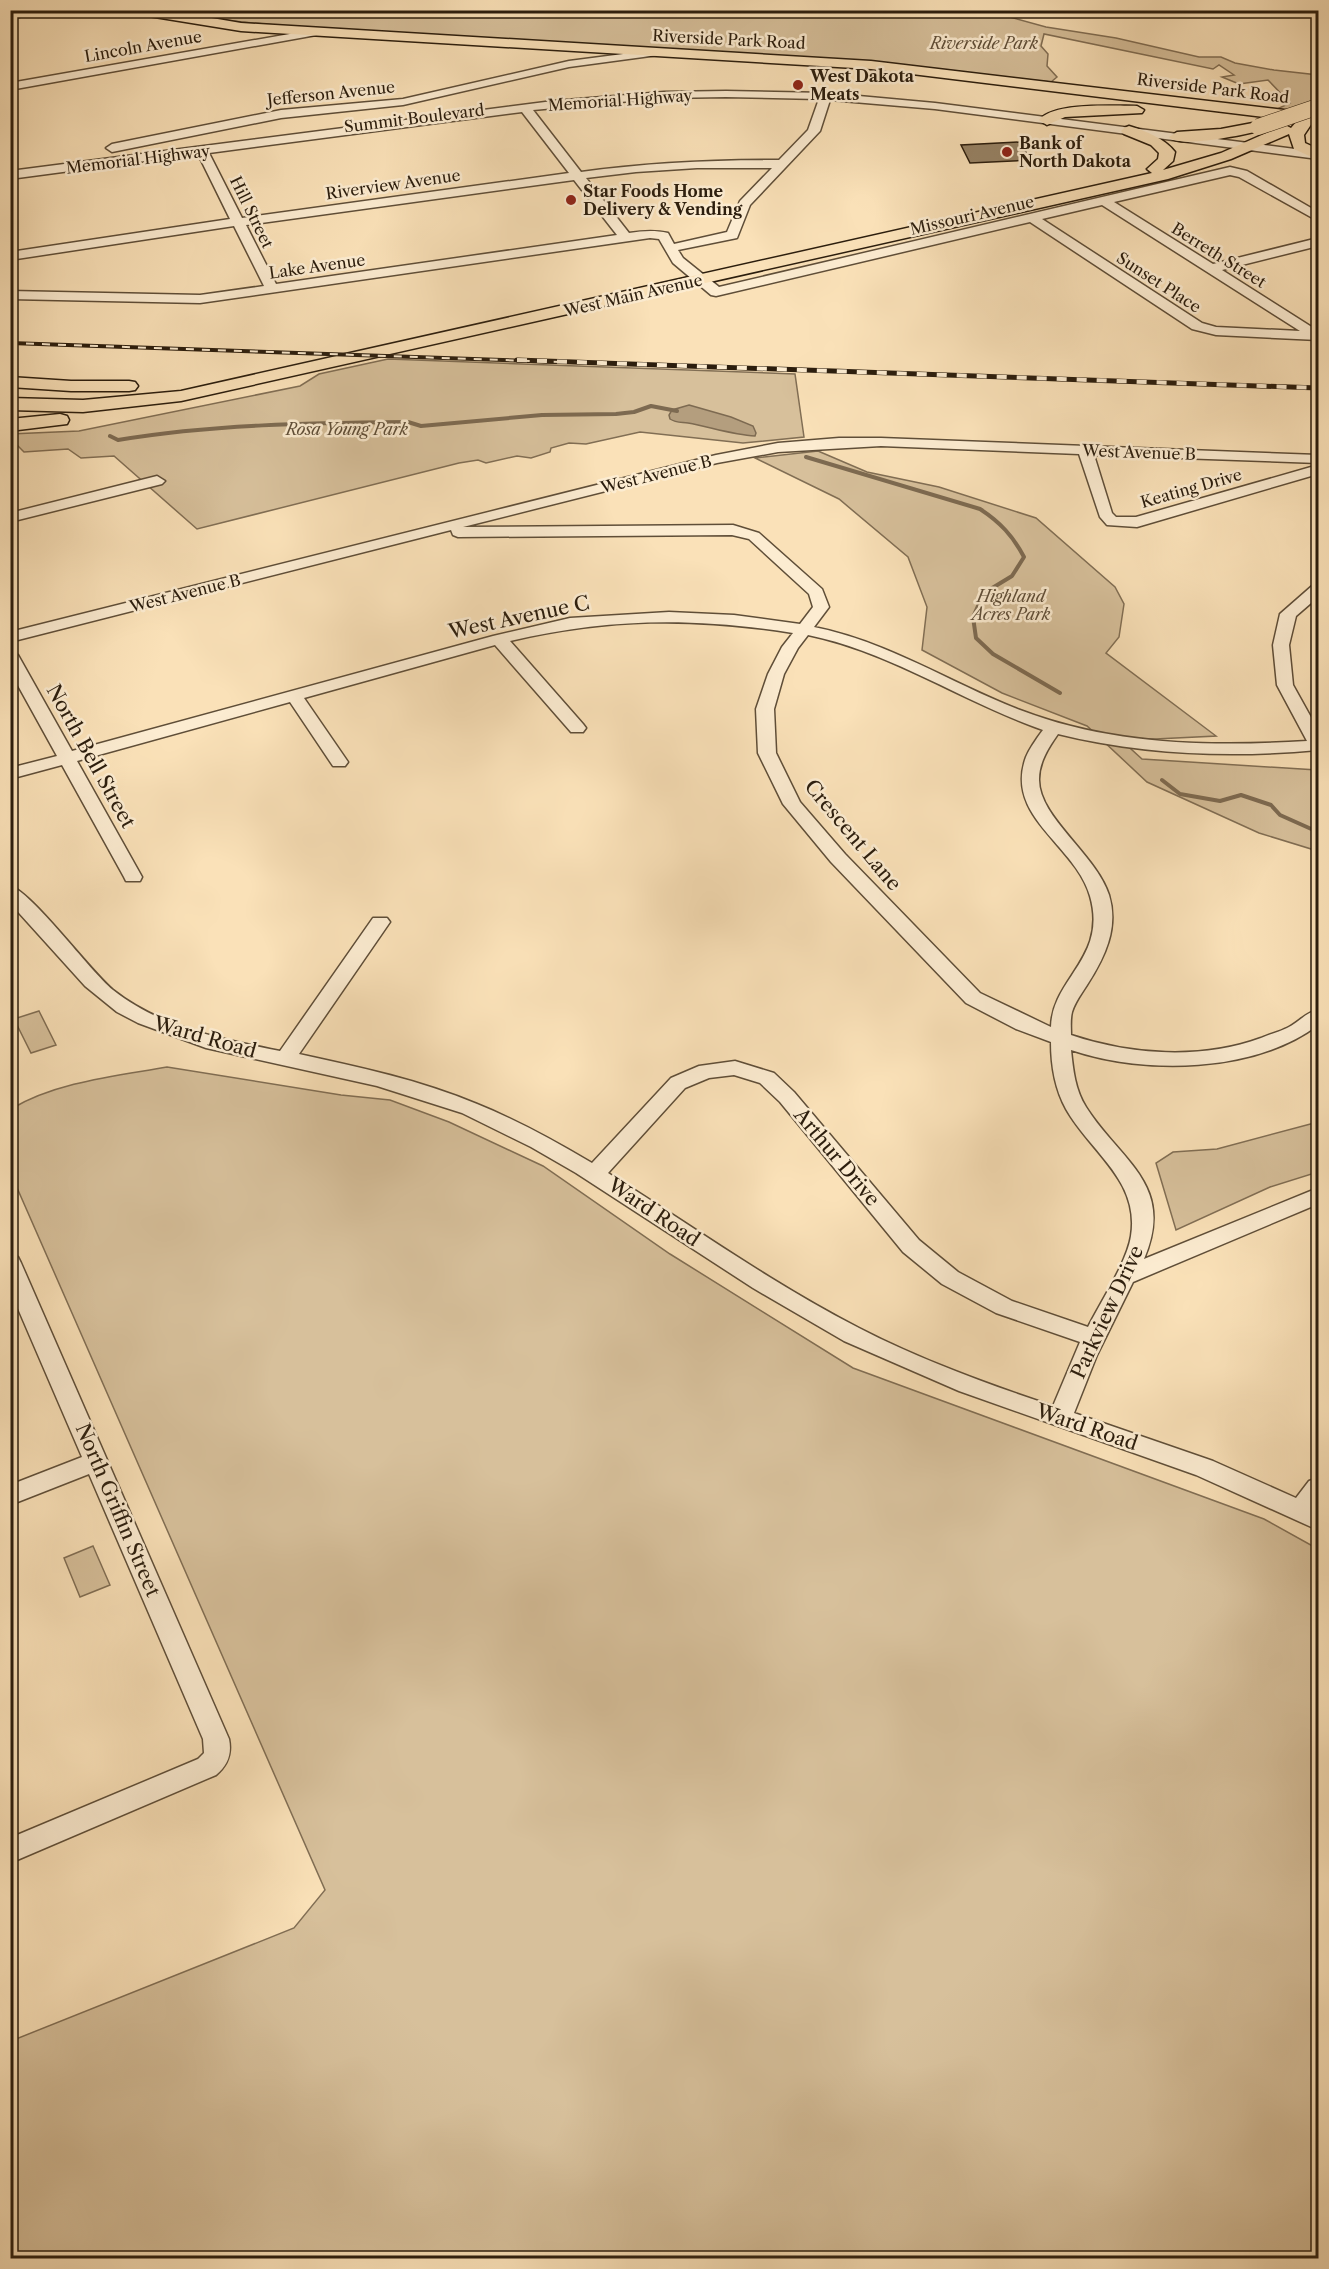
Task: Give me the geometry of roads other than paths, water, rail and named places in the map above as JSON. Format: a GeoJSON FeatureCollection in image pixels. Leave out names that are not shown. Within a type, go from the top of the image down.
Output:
{"type":"FeatureCollection","features":[{"type":"Feature","properties":{"kind":"main road","name":"Riverside Park Road"},"geometry":{"type":"LineString","coordinates":[[136,10],[241,27],[872,65],[1197,104],[1315,114]]}},
{"type":"Feature","properties":{"kind":"main road"},"geometry":{"type":"LineString","coordinates":[[1047,120],[1065,113],[1184,110],[1197,104]]}},
{"type":"Feature","properties":{"kind":"main road"},"geometry":{"type":"LineString","coordinates":[[1177,137],[1296,130],[1315,114]]}},
{"type":"Feature","properties":{"kind":"main road"},"geometry":{"type":"LineString","coordinates":[[1240,146],[1315,114]]}},
{"type":"Feature","properties":{"kind":"main road"},"geometry":{"type":"LineString","coordinates":[[1278,130],[1299,146],[1318,155]]}},
{"type":"Feature","properties":{"kind":"main road"},"geometry":{"type":"LineString","coordinates":[[1129,131],[1156,142],[1167,152],[1168,156],[1165,161],[1155,169]]}},
{"type":"Feature","properties":{"kind":"main road","name":"West Main Avenue"},"geometry":{"type":"LineString","coordinates":[[10,404],[83,406],[181,396],[1155,169],[1240,146]]}},
{"type":"Feature","properties":{"kind":"main road","name":"West Main Avenue"},"geometry":{"type":"LineString","coordinates":[[10,382],[110,386],[204,378],[266,367],[1168,174],[1240,146]]}},
{"type":"Feature","properties":{"kind":"main road"},"geometry":{"type":"LineString","coordinates":[[10,399],[58,391],[151,388],[204,378]]}},
{"type":"Feature","properties":{"kind":"main road"},"geometry":{"type":"LineString","coordinates":[[10,425],[95,415],[181,396]]}},
{"type":"Feature","properties":{"kind":"street"},"geometry":{"type":"LineString","coordinates":[[10,16],[44,10]]}},
{"type":"Feature","properties":{"kind":"street","name":"Lincoln Avenue"},"geometry":{"type":"LineString","coordinates":[[10,87],[318,32]]}},
{"type":"Feature","properties":{"kind":"street","name":"Jefferson Avenue"},"geometry":{"type":"LineString","coordinates":[[95,151],[150,142],[281,114],[425,98],[568,64],[654,53]]}},
{"type":"Feature","properties":{"kind":"street","name":"Memorial Highway"},"geometry":{"type":"LineString","coordinates":[[10,175],[205,156],[525,108],[664,95],[753,94],[825,102],[924,104],[1318,155]]}},
{"type":"Feature","properties":{"kind":"street"},"geometry":{"type":"LineString","coordinates":[[695,276],[678,260],[672,248],[732,235],[744,204],[811,136],[825,102]]}},
{"type":"Feature","properties":{"kind":"street","name":"Summit Boulevard"},"geometry":{"type":"LineString","coordinates":[[10,188],[205,156],[533,119],[658,108],[825,102]]}},
{"type":"Feature","properties":{"kind":"street"},"geometry":{"type":"LineString","coordinates":[[525,108],[626,237]]}},
{"type":"Feature","properties":{"kind":"street","name":"Hill Street"},"geometry":{"type":"LineString","coordinates":[[205,156],[272,289]]}},
{"type":"Feature","properties":{"kind":"street"},"geometry":{"type":"LineString","coordinates":[[10,162],[35,159]]}},
{"type":"Feature","properties":{"kind":"street","name":"Riverview Avenue"},"geometry":{"type":"LineString","coordinates":[[10,256],[576,175],[697,164],[782,164]]}},
{"type":"Feature","properties":{"kind":"street","name":"Missouri Avenue"},"geometry":{"type":"LineString","coordinates":[[695,276],[716,292],[1235,171],[1318,217]]}},
{"type":"Feature","properties":{"kind":"street","name":"Berreth Street"},"geometry":{"type":"LineString","coordinates":[[1104,201],[1318,336]]}},
{"type":"Feature","properties":{"kind":"street","name":"Sunset Place"},"geometry":{"type":"LineString","coordinates":[[1032,218],[1197,326],[1216,331],[1318,336]]}},
{"type":"Feature","properties":{"kind":"street","name":"Lake Avenue"},"geometry":{"type":"LineString","coordinates":[[10,295],[180,300],[272,289],[626,237],[658,234],[663,236],[672,248]]}},
{"type":"Feature","properties":{"kind":"street"},"geometry":{"type":"LineString","coordinates":[[1211,269],[1318,242]]}},
{"type":"Feature","properties":{"kind":"street","name":"West Avenue B"},"geometry":{"type":"LineString","coordinates":[[10,637],[716,459],[777,447],[881,442],[1318,459]]}},
{"type":"Feature","properties":{"kind":"street","name":"Keating Drive"},"geometry":{"type":"LineString","coordinates":[[1085,450],[1105,514],[1112,522],[1137,522],[1318,469]]}},
{"type":"Feature","properties":{"kind":"street"},"geometry":{"type":"LineString","coordinates":[[10,518],[157,481]]}},
{"type":"Feature","properties":{"kind":"street","name":"Crescent Lane"},"geometry":{"type":"LineString","coordinates":[[424,532],[733,530],[754,536],[816,592],[821,607],[790,647],[776,674],[765,710],[767,753],[792,804],[838,858],[973,998],[1023,1024],[1102,1053],[1149,1058],[1195,1058],[1245,1051],[1296,1032],[1318,1016]]}},
{"type":"Feature","properties":{"kind":"street"},"geometry":{"type":"LineString","coordinates":[[1318,589],[1288,614],[1281,645],[1285,685],[1318,745]]}},
{"type":"Feature","properties":{"kind":"street","name":"West Avenue C"},"geometry":{"type":"LineString","coordinates":[[10,774],[499,639],[568,623],[626,617],[684,616],[747,619],[833,636],[882,652],[988,703],[1053,727],[1103,739],[1177,749],[1255,750],[1318,745]]}},
{"type":"Feature","properties":{"kind":"street"},"geometry":{"type":"LineString","coordinates":[[499,639],[578,728]]}},
{"type":"Feature","properties":{"kind":"street","name":"North Bell Street"},"geometry":{"type":"LineString","coordinates":[[10,656],[133,877]]}},
{"type":"Feature","properties":{"kind":"street"},"geometry":{"type":"LineString","coordinates":[[294,696],[339,762]]}},
{"type":"Feature","properties":{"kind":"street","name":"Parkview Drive"},"geometry":{"type":"LineString","coordinates":[[1053,727],[1039,744],[1030,771],[1032,793],[1041,815],[1083,862],[1099,893],[1105,923],[1095,958],[1069,996],[1060,1016],[1062,1062],[1068,1093],[1085,1120],[1121,1162],[1133,1181],[1142,1206],[1142,1236],[1126,1276],[1093,1338],[1060,1418]]}},
{"type":"Feature","properties":{"kind":"street","name":"Ward Road"},"geometry":{"type":"LineString","coordinates":[[10,892],[31,912],[93,985],[152,1023],[191,1037],[412,1088],[488,1116],[552,1147],[595,1173],[735,1267],[852,1335],[915,1363],[1060,1418],[1228,1476],[1310,1515]]}},
{"type":"Feature","properties":{"kind":"street"},"geometry":{"type":"LineString","coordinates":[[285,1059],[380,922]]}},
{"type":"Feature","properties":{"kind":"street","name":"Arthur Drive"},"geometry":{"type":"LineString","coordinates":[[595,1173],[678,1083],[706,1071],[735,1068],[767,1078],[787,1097],[911,1246],[950,1278],[1004,1307],[1093,1338]]}},
{"type":"Feature","properties":{"kind":"street"},"geometry":{"type":"LineString","coordinates":[[1126,1276],[1318,1196]]}},
{"type":"Feature","properties":{"kind":"street","name":"North Griffin Street"},"geometry":{"type":"LineString","coordinates":[[10,1263],[216,1739],[218,1750],[216,1760],[197,1772],[10,1851]]}},
{"type":"Feature","properties":{"kind":"street"},"geometry":{"type":"LineString","coordinates":[[10,1495],[97,1461]]}},
{"type":"Feature","properties":{"kind":"street"},"geometry":{"type":"LineString","coordinates":[[1310,1515],[1318,1488]]}},
{"type":"Feature","properties":{"kind":"waterway"},"geometry":{"type":"LineString","coordinates":[[110,436],[118,440],[190,431],[299,424],[408,422],[421,426],[542,415],[616,414],[634,412],[651,406],[677,411]]}},
{"type":"Feature","properties":{"kind":"waterway"},"geometry":{"type":"LineString","coordinates":[[806,457],[980,509],[1000,524],[1011,536],[1024,557],[1012,576],[984,593],[973,617],[976,638],[993,654],[1060,693]]}},
{"type":"Feature","properties":{"kind":"waterway"},"geometry":{"type":"LineString","coordinates":[[1162,780],[1180,794],[1220,801],[1241,795],[1271,805],[1280,815],[1318,832]]}},
{"type":"Feature","properties":{"kind":"railway"},"geometry":{"type":"LineString","coordinates":[[10,343],[560,362]]}},
{"type":"Feature","properties":{"kind":"railway"},"geometry":{"type":"LineString","coordinates":[[517,360],[1318,388]]}},
{"type":"Feature","properties":{"kind":"place","name":"West Dakota Meats"},"geometry":{"type":"Point","coordinates":[798,85]}},
{"type":"Feature","properties":{"kind":"place","name":"Bank of North Dakota"},"geometry":{"type":"Point","coordinates":[1007,152]}},
{"type":"Feature","properties":{"kind":"place","name":"Star Foods Home Delivery & Vending"},"geometry":{"type":"Point","coordinates":[571,200]}},
{"type":"Feature","properties":{"kind":"park label","name":"Riverside Park"},"geometry":{"type":"Point","coordinates":[984,43]}},
{"type":"Feature","properties":{"kind":"park label","name":"Rosa Young Park"},"geometry":{"type":"Point","coordinates":[347,429]}},
{"type":"Feature","properties":{"kind":"park label","name":"Highland Acres Park"},"geometry":{"type":"Point","coordinates":[1011,605]}}]}
